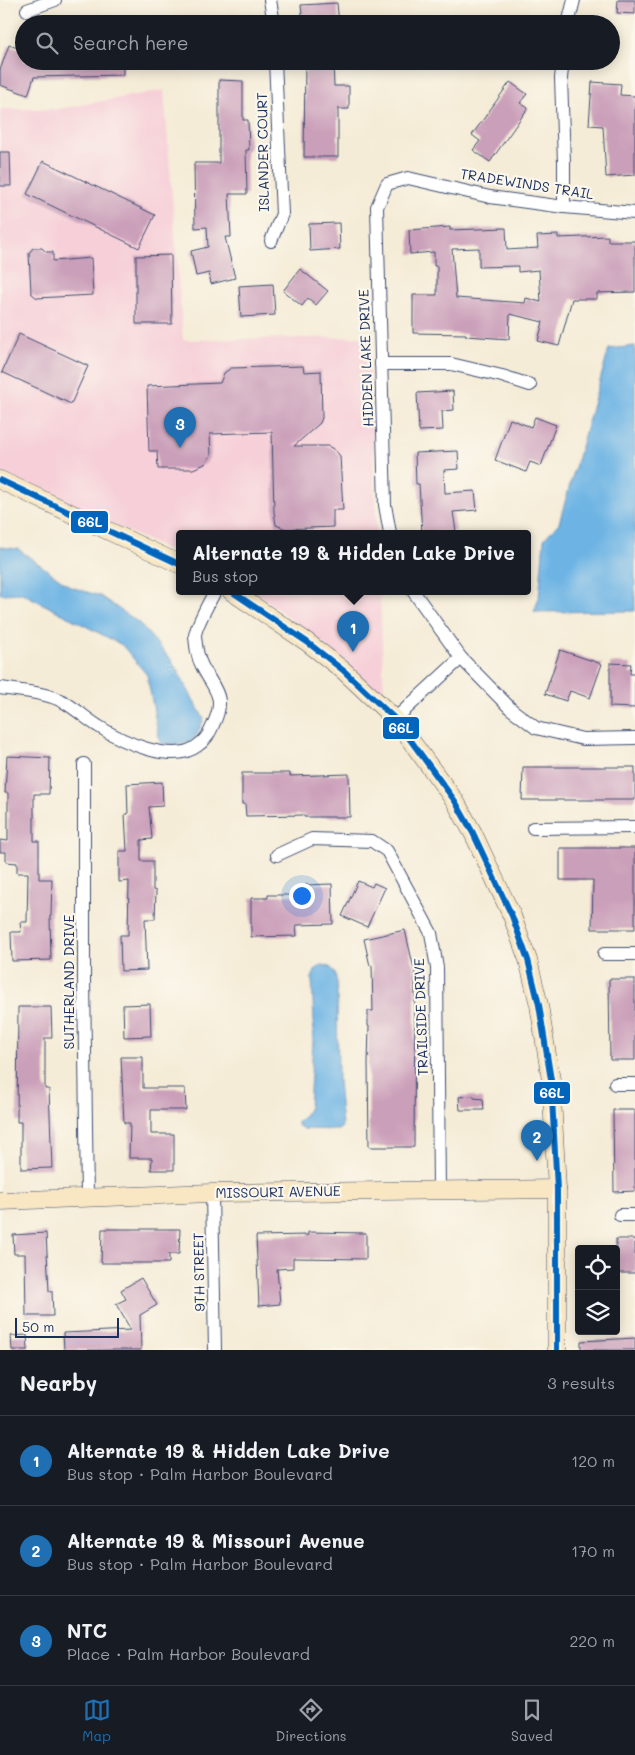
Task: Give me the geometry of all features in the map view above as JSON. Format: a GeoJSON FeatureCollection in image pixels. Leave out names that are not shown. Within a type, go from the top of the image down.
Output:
{"type":"FeatureCollection","features":[{"type":"Feature","properties":{"kind":"main road"},"geometry":{"type":"LineString","coordinates":[[0,480],[176,563]]}},
{"type":"Feature","properties":{"kind":"main road"},"geometry":{"type":"LineString","coordinates":[[237,595],[307,642],[344,670],[395,719],[455,801],[473,833],[512,916],[528,960],[539,1004],[551,1080],[557,1189],[557,1350]]}},
{"type":"Feature","properties":{"kind":"main road","name":"MISSOURI AVENUE"},"geometry":{"type":"LineString","coordinates":[[0,1202],[212,1193],[557,1189]]}},
{"type":"Feature","properties":{"kind":"street"},"geometry":{"type":"LineString","coordinates":[[27,10],[55,0]]}},
{"type":"Feature","properties":{"kind":"street"},"geometry":{"type":"LineString","coordinates":[[270,0],[272,15]]}},
{"type":"Feature","properties":{"kind":"street"},"geometry":{"type":"LineString","coordinates":[[570,15],[574,0]]}},
{"type":"Feature","properties":{"kind":"street","name":"ISLANDER COURT"},"geometry":{"type":"LineString","coordinates":[[271,241],[282,214],[276,70]]}},
{"type":"Feature","properties":{"kind":"street"},"geometry":{"type":"LineString","coordinates":[[562,70],[564,207]]}},
{"type":"Feature","properties":{"kind":"street","name":"TRADEWINDS TRAIL"},"geometry":{"type":"LineString","coordinates":[[387,184],[408,178],[490,197],[564,207],[635,213]]}},
{"type":"Feature","properties":{"kind":"street","name":"HIDDEN LAKE DRIVE"},"geometry":{"type":"LineString","coordinates":[[387,184],[377,207],[385,505],[389,530]]}},
{"type":"Feature","properties":{"kind":"street"},"geometry":{"type":"LineString","coordinates":[[381,364],[451,364],[502,376],[530,385]]}},
{"type":"Feature","properties":{"kind":"street"},"geometry":{"type":"LineString","coordinates":[[0,688],[60,700],[97,726],[125,741],[170,754],[194,748],[206,740],[218,714],[219,699],[197,653],[195,633],[212,595]]}},
{"type":"Feature","properties":{"kind":"street"},"geometry":{"type":"LineString","coordinates":[[416,595],[461,658],[511,709],[536,728],[583,739],[635,738]]}},
{"type":"Feature","properties":{"kind":"street"},"geometry":{"type":"LineString","coordinates":[[395,719],[461,658]]}},
{"type":"Feature","properties":{"kind":"street","name":"SUTHERLAND DRIVE"},"geometry":{"type":"LineString","coordinates":[[84,764],[86,1198]]}},
{"type":"Feature","properties":{"kind":"street"},"geometry":{"type":"LineString","coordinates":[[533,828],[635,827]]}},
{"type":"Feature","properties":{"kind":"street","name":"TRAILSIDE DRIVE"},"geometry":{"type":"LineString","coordinates":[[277,855],[312,839],[372,841],[387,851],[431,933],[436,968],[439,1190]]}},
{"type":"Feature","properties":{"kind":"street"},"geometry":{"type":"LineString","coordinates":[[604,954],[635,954]]}},
{"type":"Feature","properties":{"kind":"street"},"geometry":{"type":"LineString","coordinates":[[615,1084],[635,1084]]}},
{"type":"Feature","properties":{"kind":"street","name":"9TH STREET"},"geometry":{"type":"LineString","coordinates":[[212,1193],[214,1350]]}},
{"type":"Feature","properties":{"kind":"street"},"geometry":{"type":"LineString","coordinates":[[620,1215],[635,1215]]}},
{"type":"Feature","properties":{"kind":"shaded area"},"geometry":{"type":"Polygon","coordinates":[[[164,90],[183,340],[368,337],[377,530],[176,530],[176,554],[0,472],[0,109],[58,109],[164,90]]]}},
{"type":"Feature","properties":{"kind":"shaded area"},"geometry":{"type":"Polygon","coordinates":[[[259,595],[380,595],[384,698],[344,660],[259,595]]]}},
{"type":"Feature","properties":{"kind":"water"},"geometry":{"type":"Polygon","coordinates":[[[635,346],[635,611],[534,612],[539,597],[544,539],[559,523],[609,349],[635,346]]]}},
{"type":"Feature","properties":{"kind":"water"},"geometry":{"type":"Polygon","coordinates":[[[0,547],[18,549],[71,587],[100,596],[139,623],[172,661],[204,719],[195,737],[188,742],[179,744],[160,743],[147,675],[122,645],[22,593],[0,594],[0,547]]]}},
{"type":"Feature","properties":{"kind":"water"},"geometry":{"type":"Polygon","coordinates":[[[323,965],[332,969],[337,983],[338,1080],[342,1127],[338,1130],[304,1129],[297,1125],[297,1122],[304,1116],[309,1107],[314,1024],[312,978],[316,969],[323,965]]]}},
{"type":"Feature","properties":{"kind":"building"},"geometry":{"type":"Polygon","coordinates":[[[618,0],[635,0],[635,14],[617,13],[618,0]]]}},
{"type":"Feature","properties":{"kind":"building"},"geometry":{"type":"Polygon","coordinates":[[[337,3],[338,15],[302,15],[301,5],[337,3]]]}},
{"type":"Feature","properties":{"kind":"building"},"geometry":{"type":"Polygon","coordinates":[[[9,45],[15,47],[15,70],[123,70],[123,75],[34,77],[28,95],[0,85],[0,70],[9,45]]]}},
{"type":"Feature","properties":{"kind":"building"},"geometry":{"type":"Polygon","coordinates":[[[305,70],[333,70],[334,86],[349,86],[349,109],[338,109],[338,157],[304,157],[305,70]]]}},
{"type":"Feature","properties":{"kind":"building"},"geometry":{"type":"Polygon","coordinates":[[[219,80],[243,81],[243,120],[248,120],[249,150],[246,150],[247,194],[229,194],[231,237],[225,237],[235,278],[211,284],[209,273],[196,276],[191,251],[208,247],[207,227],[195,228],[194,163],[219,163],[219,80]]]}},
{"type":"Feature","properties":{"kind":"building"},"geometry":{"type":"Polygon","coordinates":[[[510,82],[527,94],[520,103],[528,108],[490,162],[473,150],[480,141],[472,135],[510,82]]]}},
{"type":"Feature","properties":{"kind":"building"},"geometry":{"type":"Polygon","coordinates":[[[592,82],[621,84],[620,95],[635,96],[635,175],[606,177],[603,126],[589,125],[592,82]]]}},
{"type":"Feature","properties":{"kind":"building"},"geometry":{"type":"Polygon","coordinates":[[[0,152],[10,152],[11,186],[0,186],[0,152]]]}},
{"type":"Feature","properties":{"kind":"building"},"geometry":{"type":"Polygon","coordinates":[[[43,161],[155,215],[139,248],[27,194],[43,161]]]}},
{"type":"Feature","properties":{"kind":"building"},"geometry":{"type":"Polygon","coordinates":[[[339,223],[340,249],[310,251],[309,224],[339,223]]]}},
{"type":"Feature","properties":{"kind":"building"},"geometry":{"type":"Polygon","coordinates":[[[450,227],[450,230],[506,228],[507,250],[538,248],[537,236],[558,235],[558,238],[608,236],[608,241],[635,241],[635,292],[597,293],[597,299],[572,299],[559,346],[538,341],[543,322],[510,314],[509,339],[466,336],[466,334],[413,333],[413,295],[437,295],[437,266],[434,266],[434,252],[410,254],[409,230],[450,227]],[[479,248],[452,249],[456,298],[525,303],[526,298],[541,302],[539,270],[518,272],[518,266],[479,267],[479,248]]]}},
{"type":"Feature","properties":{"kind":"building"},"geometry":{"type":"Polygon","coordinates":[[[33,248],[42,248],[46,252],[53,252],[53,261],[91,258],[93,295],[37,298],[31,293],[29,253],[33,248]]]}},
{"type":"Feature","properties":{"kind":"building"},"geometry":{"type":"Polygon","coordinates":[[[171,255],[172,324],[136,324],[136,256],[171,255]]]}},
{"type":"Feature","properties":{"kind":"building"},"geometry":{"type":"Polygon","coordinates":[[[300,269],[328,291],[316,305],[308,298],[302,306],[283,291],[300,269]]]}},
{"type":"Feature","properties":{"kind":"building"},"geometry":{"type":"Polygon","coordinates":[[[273,284],[275,315],[241,317],[239,286],[273,284]]]}},
{"type":"Feature","properties":{"kind":"building"},"geometry":{"type":"Polygon","coordinates":[[[19,334],[88,366],[71,404],[2,372],[19,334]]]}},
{"type":"Feature","properties":{"kind":"building"},"geometry":{"type":"Polygon","coordinates":[[[303,366],[304,372],[321,371],[322,418],[320,423],[294,446],[328,446],[340,456],[343,510],[333,510],[333,527],[286,529],[276,525],[272,432],[210,434],[211,455],[205,464],[193,469],[158,469],[157,451],[149,451],[147,386],[220,383],[224,373],[231,368],[303,366]]]}},
{"type":"Feature","properties":{"kind":"building"},"geometry":{"type":"Polygon","coordinates":[[[453,391],[454,410],[442,411],[443,430],[419,431],[417,393],[453,391]]]}},
{"type":"Feature","properties":{"kind":"building"},"geometry":{"type":"Polygon","coordinates":[[[535,417],[556,425],[541,466],[530,462],[526,472],[495,460],[510,419],[531,427],[535,417]]]}},
{"type":"Feature","properties":{"kind":"building"},"geometry":{"type":"Polygon","coordinates":[[[458,451],[459,469],[444,470],[445,493],[475,491],[477,510],[453,512],[456,530],[422,530],[419,484],[416,484],[415,453],[458,451]]]}},
{"type":"Feature","properties":{"kind":"building"},"geometry":{"type":"Polygon","coordinates":[[[560,650],[602,664],[590,698],[570,691],[566,701],[545,694],[560,650]]]}},
{"type":"Feature","properties":{"kind":"building"},"geometry":{"type":"Polygon","coordinates":[[[610,663],[631,664],[630,674],[635,674],[635,708],[610,707],[610,663]]]}},
{"type":"Feature","properties":{"kind":"building"},"geometry":{"type":"Polygon","coordinates":[[[7,756],[50,758],[49,794],[34,794],[34,841],[39,841],[39,879],[52,879],[50,916],[51,960],[12,961],[11,932],[21,932],[20,922],[27,922],[28,873],[17,873],[17,863],[6,862],[6,852],[0,852],[0,840],[8,841],[8,793],[5,793],[7,756]]]}},
{"type":"Feature","properties":{"kind":"building"},"geometry":{"type":"Polygon","coordinates":[[[523,767],[635,767],[635,800],[522,800],[523,767]]]}},
{"type":"Feature","properties":{"kind":"building"},"geometry":{"type":"Polygon","coordinates":[[[242,773],[290,773],[290,776],[349,774],[350,817],[304,817],[304,815],[246,816],[245,804],[242,804],[242,773]]]}},
{"type":"Feature","properties":{"kind":"building"},"geometry":{"type":"Polygon","coordinates":[[[162,782],[163,806],[149,807],[152,839],[141,840],[141,861],[153,861],[153,890],[156,891],[155,919],[145,919],[147,970],[121,971],[120,935],[128,935],[129,881],[119,882],[119,851],[127,851],[125,814],[128,814],[127,784],[162,782]]]}},
{"type":"Feature","properties":{"kind":"building"},"geometry":{"type":"Polygon","coordinates":[[[560,848],[635,848],[635,929],[592,929],[593,880],[560,880],[560,848]]]}},
{"type":"Feature","properties":{"kind":"building"},"geometry":{"type":"Polygon","coordinates":[[[358,881],[372,887],[374,883],[385,888],[367,927],[342,916],[358,881]]]}},
{"type":"Feature","properties":{"kind":"building"},"geometry":{"type":"Polygon","coordinates":[[[332,884],[333,924],[296,925],[297,936],[251,937],[251,898],[268,898],[268,895],[305,895],[305,885],[332,884]]]}},
{"type":"Feature","properties":{"kind":"building"},"geometry":{"type":"Polygon","coordinates":[[[405,930],[415,973],[414,1147],[369,1147],[368,1011],[373,1011],[372,965],[370,966],[364,939],[405,930]]]}},
{"type":"Feature","properties":{"kind":"building"},"geometry":{"type":"Polygon","coordinates":[[[609,979],[635,979],[635,1060],[610,1060],[609,979]]]}},
{"type":"Feature","properties":{"kind":"building"},"geometry":{"type":"Polygon","coordinates":[[[150,1004],[151,1036],[124,1037],[123,1005],[150,1004]]]}},
{"type":"Feature","properties":{"kind":"building"},"geometry":{"type":"Polygon","coordinates":[[[18,1007],[51,1007],[52,1038],[45,1038],[45,1089],[49,1089],[52,1168],[21,1169],[21,1122],[17,1122],[18,1007]]]}},
{"type":"Feature","properties":{"kind":"building"},"geometry":{"type":"Polygon","coordinates":[[[121,1057],[143,1057],[143,1088],[185,1088],[186,1110],[151,1110],[151,1134],[174,1134],[174,1170],[151,1170],[152,1158],[129,1158],[130,1123],[124,1123],[121,1057]]]}},
{"type":"Feature","properties":{"kind":"building"},"geometry":{"type":"Polygon","coordinates":[[[474,1096],[474,1098],[483,1099],[484,1110],[460,1110],[459,1097],[474,1096]]]}},
{"type":"Feature","properties":{"kind":"building"},"geometry":{"type":"Polygon","coordinates":[[[613,1110],[635,1110],[635,1191],[614,1192],[613,1110]]]}},
{"type":"Feature","properties":{"kind":"building"},"geometry":{"type":"Polygon","coordinates":[[[102,1229],[180,1229],[179,1254],[169,1254],[169,1263],[101,1263],[102,1229]]]}},
{"type":"Feature","properties":{"kind":"building"},"geometry":{"type":"Polygon","coordinates":[[[308,1232],[366,1233],[366,1259],[293,1258],[293,1268],[277,1269],[280,1304],[259,1306],[256,1236],[308,1235],[308,1232]]]}},
{"type":"Feature","properties":{"kind":"building"},"geometry":{"type":"Polygon","coordinates":[[[46,1233],[49,1291],[52,1291],[53,1316],[26,1316],[25,1254],[14,1254],[13,1235],[46,1233]]]}},
{"type":"Feature","properties":{"kind":"building"},"geometry":{"type":"Polygon","coordinates":[[[616,1239],[635,1239],[635,1273],[620,1273],[620,1245],[616,1245],[616,1239]]]}},
{"type":"Feature","properties":{"kind":"building"},"geometry":{"type":"Polygon","coordinates":[[[141,1278],[157,1305],[140,1315],[141,1350],[64,1350],[63,1333],[131,1330],[116,1304],[126,1299],[121,1290],[141,1278]]]}},
{"type":"Feature","properties":{"kind":"building"},"geometry":{"type":"Polygon","coordinates":[[[27,1335],[28,1350],[12,1350],[11,1336],[27,1335]]]}},
{"type":"Feature","properties":{"kind":"building"},"geometry":{"type":"Polygon","coordinates":[[[635,1338],[635,1350],[581,1350],[581,1341],[635,1338]]]}},
{"type":"Feature","properties":{"kind":"transit line","name":"66L"},"geometry":{"type":"LineString","coordinates":[[0,480],[176,563]]}},
{"type":"Feature","properties":{"kind":"transit line","name":"66L"},"geometry":{"type":"LineString","coordinates":[[237,595],[307,642],[344,671],[395,719],[455,801],[473,833],[512,916],[528,960],[539,1005],[551,1080],[557,1189],[557,1350]]}},
{"type":"Feature","properties":{"kind":"place","name":"NTC"},"geometry":{"type":"Point","coordinates":[180,448]}},
{"type":"Feature","properties":{"kind":"place","name":"Alternate 19 & Hidden Lake Drive"},"geometry":{"type":"Point","coordinates":[353,652]}},
{"type":"Feature","properties":{"kind":"place","name":"Alternate 19 & Missouri Avenue"},"geometry":{"type":"Point","coordinates":[537,1161]}}]}
